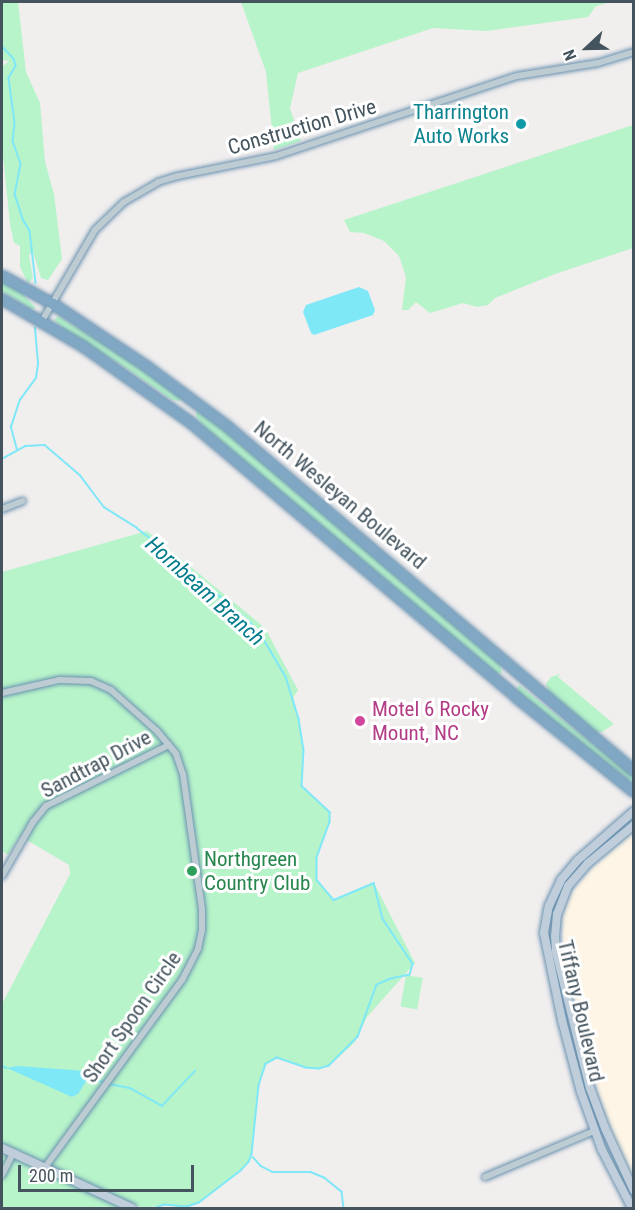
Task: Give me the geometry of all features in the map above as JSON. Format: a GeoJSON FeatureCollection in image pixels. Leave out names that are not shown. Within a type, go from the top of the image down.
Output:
{"type":"FeatureCollection","features":[{"type":"Feature","properties":{"kind":"highway","name":"North Wesleyan Boulevard"},"geometry":{"type":"LineString","coordinates":[[2,276],[52,304],[146,366],[235,432],[633,771]]}},
{"type":"Feature","properties":{"kind":"highway","name":"North Wesleyan Boulevard"},"geometry":{"type":"LineString","coordinates":[[2,299],[42,321],[123,373],[180,415],[505,688],[633,792]]}},
{"type":"Feature","properties":{"kind":"highway"},"geometry":{"type":"LineString","coordinates":[[180,415],[192,399]]}},
{"type":"Feature","properties":{"kind":"highway"},"geometry":{"type":"LineString","coordinates":[[505,688],[518,672]]}},
{"type":"Feature","properties":{"kind":"street","name":"Construction Drive"},"geometry":{"type":"LineString","coordinates":[[42,321],[95,230],[124,202],[158,182],[271,157],[517,76],[598,63],[633,52]]}},
{"type":"Feature","properties":{"kind":"street"},"geometry":{"type":"LineString","coordinates":[[2,508],[23,501]]}},
{"type":"Feature","properties":{"kind":"street","name":"Short Spoon Circle"},"geometry":{"type":"LineString","coordinates":[[2,693],[58,680],[91,681],[122,698],[169,745],[180,763],[186,786],[202,910],[202,930],[198,950],[182,980],[45,1167]]}},
{"type":"Feature","properties":{"kind":"street","name":"Sandtrap Drive"},"geometry":{"type":"LineString","coordinates":[[2,876],[33,822],[46,806],[64,794],[169,745]]}},
{"type":"Feature","properties":{"kind":"street","name":"Tiffany Boulevard"},"geometry":{"type":"LineString","coordinates":[[632,1209],[594,1131],[562,1020],[547,956],[545,925],[552,897],[561,880],[578,860],[633,811]]}},
{"type":"Feature","properties":{"kind":"street","name":"Tiffany Boulevard"},"geometry":{"type":"LineString","coordinates":[[633,825],[588,863],[572,881],[561,903],[555,936],[556,952],[590,1088],[633,1191]]}},
{"type":"Feature","properties":{"kind":"street"},"geometry":{"type":"LineString","coordinates":[[485,1177],[594,1131]]}},
{"type":"Feature","properties":{"kind":"street"},"geometry":{"type":"LineString","coordinates":[[2,1148],[132,1209]]}},
{"type":"Feature","properties":{"kind":"street"},"geometry":{"type":"LineString","coordinates":[[2,1175],[13,1154]]}},
{"type":"Feature","properties":{"kind":"shaded area"},"geometry":{"type":"Polygon","coordinates":[[[633,832],[633,1178],[615,1143],[589,1063],[563,943],[563,917],[572,893],[590,871],[633,832]]]}},
{"type":"Feature","properties":{"kind":"green space"},"geometry":{"type":"Polygon","coordinates":[[[2,2],[18,2],[26,72],[40,103],[45,162],[54,194],[62,259],[48,280],[41,278],[33,252],[29,255],[33,278],[28,283],[20,267],[20,246],[14,243],[10,224],[2,145],[2,67],[9,61],[2,60],[2,2]]]}},
{"type":"Feature","properties":{"kind":"green space"},"geometry":{"type":"Polygon","coordinates":[[[241,2],[611,2],[596,6],[588,17],[486,31],[433,28],[298,73],[290,108],[301,141],[274,150],[266,72],[241,2]]]}},
{"type":"Feature","properties":{"kind":"green space"},"geometry":{"type":"Polygon","coordinates":[[[633,125],[633,248],[555,274],[495,298],[488,305],[477,307],[463,303],[430,313],[416,302],[408,310],[402,310],[406,277],[399,256],[384,241],[364,233],[350,232],[344,220],[633,125]]]}},
{"type":"Feature","properties":{"kind":"green space"},"geometry":{"type":"Polygon","coordinates":[[[2,280],[21,292],[36,308],[31,309],[2,291],[2,280]]]}},
{"type":"Feature","properties":{"kind":"green space"},"geometry":{"type":"Polygon","coordinates":[[[58,316],[128,358],[180,397],[180,401],[172,400],[123,366],[69,334],[54,320],[58,316]]]}},
{"type":"Feature","properties":{"kind":"green space"},"geometry":{"type":"Polygon","coordinates":[[[196,411],[215,421],[500,663],[502,673],[494,673],[207,430],[196,417],[196,411]]]}},
{"type":"Feature","properties":{"kind":"green space","name":"Northgreen Country Club"},"geometry":{"type":"Polygon","coordinates":[[[147,531],[265,628],[298,690],[293,698],[303,741],[302,786],[330,812],[330,822],[317,857],[317,880],[334,900],[374,883],[415,963],[367,1017],[355,1042],[329,1066],[319,1069],[306,1068],[277,1058],[266,1064],[259,1086],[251,1159],[241,1171],[199,1203],[187,1207],[164,1205],[143,1208],[124,1200],[115,1208],[2,1208],[2,1004],[70,874],[69,865],[20,836],[8,855],[2,851],[2,572],[147,531]]]}},
{"type":"Feature","properties":{"kind":"green space"},"geometry":{"type":"Polygon","coordinates":[[[560,674],[558,677],[614,724],[602,732],[594,732],[549,693],[546,684],[551,677],[560,674]]]}},
{"type":"Feature","properties":{"kind":"green space"},"geometry":{"type":"Polygon","coordinates":[[[519,685],[633,776],[633,783],[522,698],[517,689],[519,685]]]}},
{"type":"Feature","properties":{"kind":"green space"},"geometry":{"type":"Polygon","coordinates":[[[406,975],[423,978],[417,1009],[400,1007],[406,975]]]}},
{"type":"Feature","properties":{"kind":"water"},"geometry":{"type":"Polygon","coordinates":[[[359,287],[368,291],[375,310],[373,315],[314,335],[311,333],[303,312],[306,305],[359,287]]]}},
{"type":"Feature","properties":{"kind":"water"},"geometry":{"type":"Polygon","coordinates":[[[17,1066],[92,1072],[78,1094],[72,1097],[7,1068],[17,1066]]]}},
{"type":"Feature","properties":{"kind":"waterway","name":"Hornbeam Branch"},"geometry":{"type":"LineString","coordinates":[[2,46],[14,59],[16,66],[9,78],[15,123],[13,141],[21,164],[15,194],[24,221],[30,231],[36,283]]}},
{"type":"Feature","properties":{"kind":"waterway","name":"Hornbeam Branch"},"geometry":{"type":"LineString","coordinates":[[17,450],[11,427],[20,400],[36,378],[38,363],[35,328]]}},
{"type":"Feature","properties":{"kind":"waterway","name":"Hornbeam Branch"},"geometry":{"type":"LineString","coordinates":[[2,459],[25,446],[45,445],[80,475],[104,507],[137,528],[178,560],[251,623],[263,638],[286,677],[299,719],[304,749],[302,786],[330,812],[330,822],[317,857],[317,880],[334,900],[374,883],[383,919],[413,964],[410,975],[377,985],[358,1037],[329,1066],[319,1069],[306,1068],[277,1058],[266,1064],[259,1086],[252,1154],[249,1162],[241,1171],[199,1203],[187,1207],[164,1205],[156,1208]]}},
{"type":"Feature","properties":{"kind":"waterway"},"geometry":{"type":"LineString","coordinates":[[2,1066],[7,1068]]}},
{"type":"Feature","properties":{"kind":"waterway"},"geometry":{"type":"LineString","coordinates":[[109,1084],[130,1088],[162,1106],[195,1071]]}},
{"type":"Feature","properties":{"kind":"waterway"},"geometry":{"type":"LineString","coordinates":[[89,1079],[105,1082]]}},
{"type":"Feature","properties":{"kind":"waterway"},"geometry":{"type":"LineString","coordinates":[[253,1157],[261,1166],[273,1172],[311,1172],[325,1178],[342,1192],[344,1208]]}},
{"type":"Feature","properties":{"kind":"place","name":"Tharrington Auto Works"},"geometry":{"type":"Point","coordinates":[521,124]}},
{"type":"Feature","properties":{"kind":"place","name":"Motel 6 Rocky Mount, NC"},"geometry":{"type":"Point","coordinates":[360,721]}},
{"type":"Feature","properties":{"kind":"place","name":"Northgreen Country Club"},"geometry":{"type":"Point","coordinates":[192,871]}}]}
